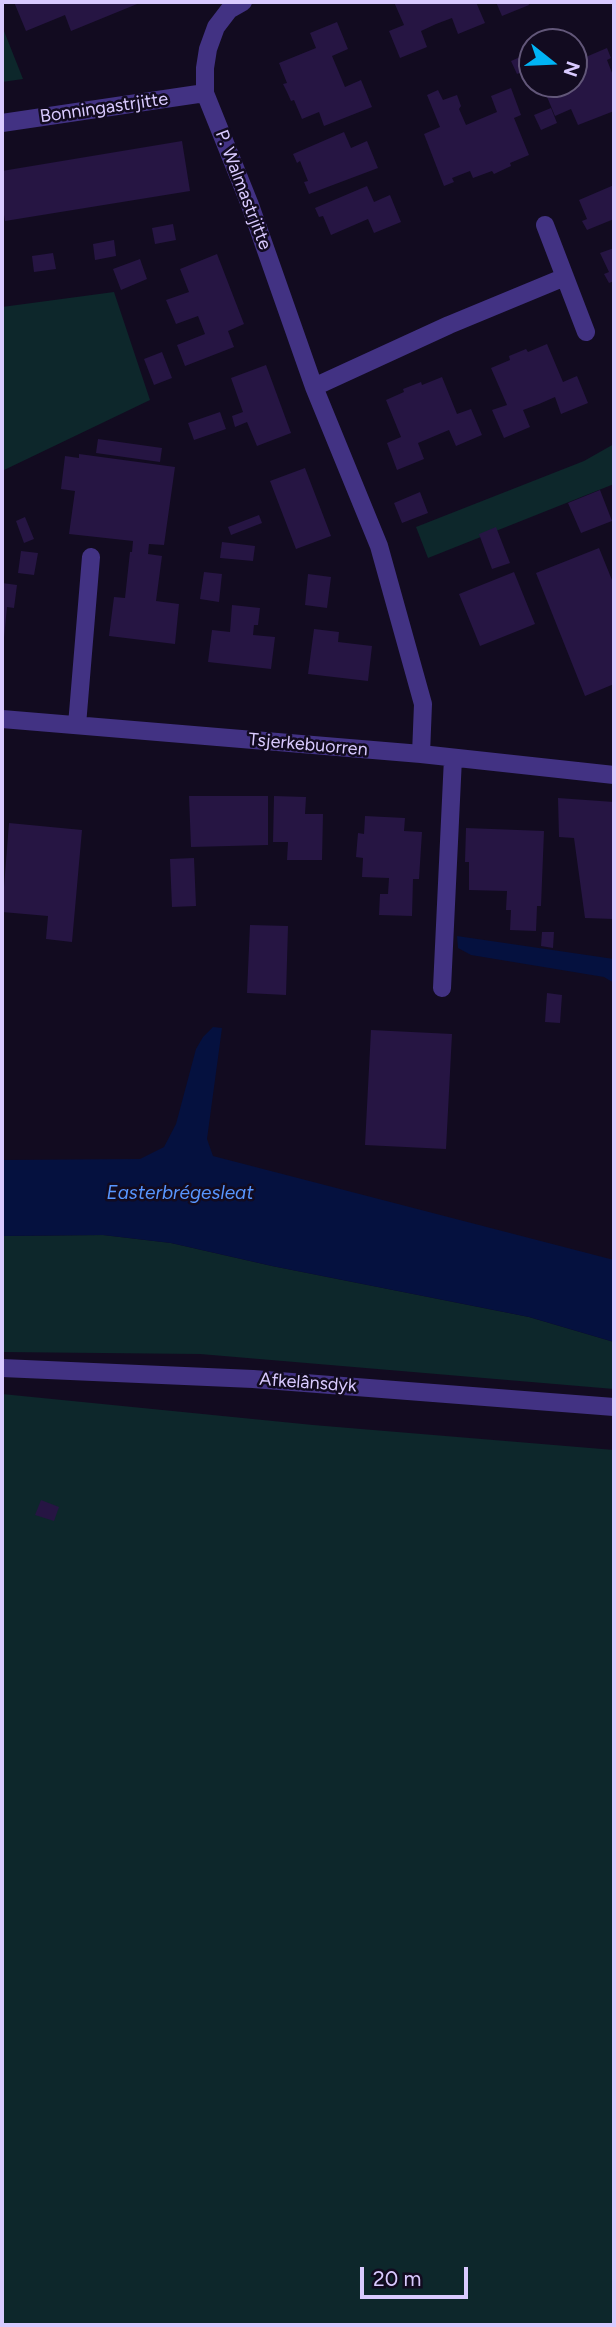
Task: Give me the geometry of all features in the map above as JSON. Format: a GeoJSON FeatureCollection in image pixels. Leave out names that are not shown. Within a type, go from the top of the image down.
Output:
{"type":"FeatureCollection","features":[{"type":"Feature","properties":{"kind":"street","name":"P. Walmastrjitte"},"geometry":{"type":"LineString","coordinates":[[243,2],[229,10],[216,27],[208,49],[205,93],[250,205],[314,387],[379,546],[423,704],[421,754]]}},
{"type":"Feature","properties":{"kind":"street","name":"Bonningastrjitte"},"geometry":{"type":"LineString","coordinates":[[2,123],[205,93]]}},
{"type":"Feature","properties":{"kind":"street"},"geometry":{"type":"LineString","coordinates":[[545,225],[586,332]]}},
{"type":"Feature","properties":{"kind":"street"},"geometry":{"type":"LineString","coordinates":[[314,387],[449,325],[565,277]]}},
{"type":"Feature","properties":{"kind":"street"},"geometry":{"type":"LineString","coordinates":[[77,725],[91,557]]}},
{"type":"Feature","properties":{"kind":"street","name":"Tsjerkebuorren"},"geometry":{"type":"LineString","coordinates":[[2,719],[421,754],[614,775]]}},
{"type":"Feature","properties":{"kind":"street"},"geometry":{"type":"LineString","coordinates":[[442,988],[453,758]]}},
{"type":"Feature","properties":{"kind":"street","name":"Afkelânsdyk"},"geometry":{"type":"LineString","coordinates":[[2,1368],[253,1379],[614,1407]]}},
{"type":"Feature","properties":{"kind":"green space"},"geometry":{"type":"Polygon","coordinates":[[[2,26],[23,79],[2,82],[2,26]]]}},
{"type":"Feature","properties":{"kind":"green space"},"geometry":{"type":"Polygon","coordinates":[[[114,292],[150,400],[2,471],[2,307],[114,292]]]}},
{"type":"Feature","properties":{"kind":"green space"},"geometry":{"type":"Polygon","coordinates":[[[614,444],[614,484],[428,558],[416,527],[584,461],[614,444]]]}},
{"type":"Feature","properties":{"kind":"green space"},"geometry":{"type":"Polygon","coordinates":[[[103,1235],[171,1243],[529,1317],[614,1342],[614,1389],[200,1354],[2,1352],[2,1236],[103,1235]]]}},
{"type":"Feature","properties":{"kind":"green space"},"geometry":{"type":"Polygon","coordinates":[[[2,1394],[313,1425],[614,1450],[614,2325],[2,2325],[2,1394]]]}},
{"type":"Feature","properties":{"kind":"water"},"geometry":{"type":"Polygon","coordinates":[[[457,936],[614,959],[614,983],[604,977],[471,955],[458,948],[457,936]]]}},
{"type":"Feature","properties":{"kind":"water","name":"Easterbrégesleat"},"geometry":{"type":"Polygon","coordinates":[[[213,1027],[222,1028],[207,1139],[213,1156],[614,1260],[614,1342],[529,1317],[171,1243],[103,1235],[2,1236],[2,1160],[140,1159],[164,1147],[176,1124],[196,1049],[213,1027]]]}},
{"type":"Feature","properties":{"kind":"building"},"geometry":{"type":"Polygon","coordinates":[[[14,2],[142,2],[71,31],[65,15],[26,31],[14,2]]]}},
{"type":"Feature","properties":{"kind":"building"},"geometry":{"type":"Polygon","coordinates":[[[394,2],[476,2],[485,23],[458,34],[452,18],[436,24],[421,31],[427,47],[400,58],[389,31],[404,25],[394,2]]]}},
{"type":"Feature","properties":{"kind":"building"},"geometry":{"type":"Polygon","coordinates":[[[496,2],[528,2],[529,5],[502,16],[496,2]]]}},
{"type":"Feature","properties":{"kind":"building"},"geometry":{"type":"Polygon","coordinates":[[[337,22],[348,49],[332,56],[345,87],[361,80],[372,107],[324,126],[319,112],[302,119],[283,84],[287,83],[279,63],[316,48],[310,33],[337,22]]]}},
{"type":"Feature","properties":{"kind":"building"},"geometry":{"type":"Polygon","coordinates":[[[607,48],[611,58],[607,60],[614,78],[614,111],[578,125],[571,109],[555,116],[548,98],[588,98],[588,56],[607,48]]]}},
{"type":"Feature","properties":{"kind":"building"},"geometry":{"type":"Polygon","coordinates":[[[518,58],[518,74],[517,74],[511,61],[518,58]]]}},
{"type":"Feature","properties":{"kind":"building"},"geometry":{"type":"Polygon","coordinates":[[[511,88],[521,115],[514,118],[529,155],[494,174],[492,171],[473,178],[470,171],[452,178],[454,182],[444,186],[424,134],[440,127],[427,95],[438,90],[443,100],[457,95],[461,106],[459,109],[466,125],[497,112],[491,96],[511,88]]]}},
{"type":"Feature","properties":{"kind":"building"},"geometry":{"type":"Polygon","coordinates":[[[551,108],[557,123],[541,130],[534,115],[551,108]]]}},
{"type":"Feature","properties":{"kind":"building"},"geometry":{"type":"Polygon","coordinates":[[[344,132],[351,148],[367,141],[378,168],[309,194],[304,182],[308,181],[300,161],[297,163],[293,154],[344,132]]]}},
{"type":"Feature","properties":{"kind":"building"},"geometry":{"type":"Polygon","coordinates":[[[182,141],[190,191],[5,221],[2,171],[182,141]]]}},
{"type":"Feature","properties":{"kind":"building"},"geometry":{"type":"Polygon","coordinates":[[[614,185],[614,219],[587,230],[582,221],[587,219],[579,200],[614,185]]]}},
{"type":"Feature","properties":{"kind":"building"},"geometry":{"type":"Polygon","coordinates":[[[367,186],[374,202],[390,195],[401,222],[374,233],[368,219],[331,235],[323,216],[319,217],[315,208],[367,186]]]}},
{"type":"Feature","properties":{"kind":"building"},"geometry":{"type":"Polygon","coordinates":[[[173,224],[176,240],[155,244],[152,228],[173,224]]]}},
{"type":"Feature","properties":{"kind":"building"},"geometry":{"type":"Polygon","coordinates":[[[114,240],[116,256],[95,260],[93,244],[114,240]]]}},
{"type":"Feature","properties":{"kind":"building"},"geometry":{"type":"Polygon","coordinates":[[[614,248],[614,281],[609,283],[604,274],[609,272],[600,253],[614,248]]]}},
{"type":"Feature","properties":{"kind":"building"},"geometry":{"type":"Polygon","coordinates":[[[53,253],[56,269],[34,272],[32,256],[53,253]]]}},
{"type":"Feature","properties":{"kind":"building"},"geometry":{"type":"Polygon","coordinates":[[[217,254],[244,324],[228,331],[234,347],[185,366],[177,345],[205,334],[198,316],[176,324],[166,300],[189,292],[180,269],[217,254]]]}},
{"type":"Feature","properties":{"kind":"building"},"geometry":{"type":"Polygon","coordinates":[[[140,259],[147,279],[121,290],[113,269],[140,259]]]}},
{"type":"Feature","properties":{"kind":"building"},"geometry":{"type":"Polygon","coordinates":[[[547,344],[563,382],[577,376],[588,403],[561,414],[555,397],[523,410],[530,427],[504,438],[492,410],[507,405],[491,368],[510,360],[509,356],[547,344]]]}},
{"type":"Feature","properties":{"kind":"building"},"geometry":{"type":"Polygon","coordinates":[[[162,352],[172,378],[154,385],[144,359],[162,352]]]}},
{"type":"Feature","properties":{"kind":"building"},"geometry":{"type":"Polygon","coordinates":[[[266,365],[291,433],[257,446],[247,422],[235,427],[232,416],[243,412],[231,378],[266,365]]]}},
{"type":"Feature","properties":{"kind":"building"},"geometry":{"type":"Polygon","coordinates":[[[442,377],[457,414],[471,409],[482,435],[456,446],[449,430],[418,443],[424,459],[397,470],[387,443],[401,437],[386,400],[404,392],[403,389],[442,377]]]}},
{"type":"Feature","properties":{"kind":"building"},"geometry":{"type":"Polygon","coordinates":[[[220,412],[226,429],[194,440],[188,423],[220,412]]]}},
{"type":"Feature","properties":{"kind":"building"},"geometry":{"type":"Polygon","coordinates":[[[98,439],[162,448],[160,462],[96,453],[98,439]]]}},
{"type":"Feature","properties":{"kind":"building"},"geometry":{"type":"Polygon","coordinates":[[[79,454],[175,467],[164,545],[149,544],[148,554],[162,556],[156,601],[179,604],[175,644],[109,636],[114,597],[125,598],[133,541],[69,534],[75,491],[61,489],[65,456],[79,458],[79,454]]]}},
{"type":"Feature","properties":{"kind":"building"},"geometry":{"type":"Polygon","coordinates":[[[305,468],[331,536],[296,549],[270,481],[305,468]]]}},
{"type":"Feature","properties":{"kind":"building"},"geometry":{"type":"Polygon","coordinates":[[[600,490],[612,521],[581,533],[568,503],[600,490]]]}},
{"type":"Feature","properties":{"kind":"building"},"geometry":{"type":"Polygon","coordinates":[[[420,492],[428,513],[402,523],[394,503],[420,492]]]}},
{"type":"Feature","properties":{"kind":"building"},"geometry":{"type":"Polygon","coordinates":[[[259,515],[262,523],[231,535],[228,527],[259,515]]]}},
{"type":"Feature","properties":{"kind":"building"},"geometry":{"type":"Polygon","coordinates":[[[25,517],[34,539],[24,543],[16,521],[25,517]]]}},
{"type":"Feature","properties":{"kind":"building"},"geometry":{"type":"Polygon","coordinates":[[[496,527],[510,563],[492,569],[479,534],[496,527]]]}},
{"type":"Feature","properties":{"kind":"building"},"geometry":{"type":"Polygon","coordinates":[[[222,542],[255,546],[253,561],[220,558],[222,542]]]}},
{"type":"Feature","properties":{"kind":"building"},"geometry":{"type":"Polygon","coordinates":[[[599,548],[614,585],[614,684],[585,696],[536,573],[599,548]]]}},
{"type":"Feature","properties":{"kind":"building"},"geometry":{"type":"Polygon","coordinates":[[[21,551],[38,553],[34,575],[18,573],[21,551]]]}},
{"type":"Feature","properties":{"kind":"building"},"geometry":{"type":"Polygon","coordinates":[[[204,572],[222,574],[219,602],[200,599],[204,572]]]}},
{"type":"Feature","properties":{"kind":"building"},"geometry":{"type":"Polygon","coordinates":[[[514,572],[535,624],[480,646],[459,594],[514,572]]]}},
{"type":"Feature","properties":{"kind":"building"},"geometry":{"type":"Polygon","coordinates":[[[308,574],[331,577],[327,608],[305,605],[308,574]]]}},
{"type":"Feature","properties":{"kind":"building"},"geometry":{"type":"Polygon","coordinates":[[[2,583],[17,585],[14,608],[7,607],[4,638],[2,638],[2,583]]]}},
{"type":"Feature","properties":{"kind":"building"},"geometry":{"type":"Polygon","coordinates":[[[232,605],[260,608],[258,625],[254,625],[253,635],[275,637],[271,669],[208,662],[212,630],[230,632],[232,605]]]}},
{"type":"Feature","properties":{"kind":"building"},"geometry":{"type":"Polygon","coordinates":[[[314,629],[339,632],[338,642],[372,646],[368,681],[308,674],[314,629]]]}},
{"type":"Feature","properties":{"kind":"building"},"geometry":{"type":"Polygon","coordinates":[[[189,796],[268,796],[268,845],[191,847],[189,796]]]}},
{"type":"Feature","properties":{"kind":"building"},"geometry":{"type":"Polygon","coordinates":[[[274,796],[306,797],[305,814],[323,814],[322,860],[287,860],[288,842],[273,842],[274,796]]]}},
{"type":"Feature","properties":{"kind":"building"},"geometry":{"type":"Polygon","coordinates":[[[558,798],[614,802],[614,919],[585,918],[574,838],[559,837],[558,798]]]}},
{"type":"Feature","properties":{"kind":"building"},"geometry":{"type":"Polygon","coordinates":[[[365,816],[405,818],[404,831],[422,832],[419,879],[413,879],[412,916],[379,915],[380,894],[388,894],[389,878],[362,877],[363,858],[356,857],[358,833],[364,834],[365,816]]]}},
{"type":"Feature","properties":{"kind":"building"},"geometry":{"type":"Polygon","coordinates":[[[9,823],[82,830],[72,942],[46,939],[48,916],[2,912],[9,823]]]}},
{"type":"Feature","properties":{"kind":"building"},"geometry":{"type":"Polygon","coordinates":[[[466,828],[544,831],[541,906],[537,906],[536,931],[510,930],[511,910],[506,910],[507,891],[469,890],[469,862],[465,862],[466,828]]]}},
{"type":"Feature","properties":{"kind":"building"},"geometry":{"type":"Polygon","coordinates":[[[194,858],[196,906],[172,907],[170,859],[194,858]]]}},
{"type":"Feature","properties":{"kind":"building"},"geometry":{"type":"Polygon","coordinates":[[[250,925],[288,926],[286,995],[247,993],[250,925]]]}},
{"type":"Feature","properties":{"kind":"building"},"geometry":{"type":"Polygon","coordinates":[[[542,932],[554,932],[553,948],[541,946],[542,932]]]}},
{"type":"Feature","properties":{"kind":"building"},"geometry":{"type":"Polygon","coordinates":[[[547,993],[562,995],[560,1023],[545,1022],[547,993]]]}},
{"type":"Feature","properties":{"kind":"building"},"geometry":{"type":"Polygon","coordinates":[[[371,1030],[452,1034],[446,1149],[365,1145],[371,1030]]]}},
{"type":"Feature","properties":{"kind":"building"},"geometry":{"type":"Polygon","coordinates":[[[41,1500],[59,1507],[54,1521],[35,1515],[41,1500]]]}}]}
